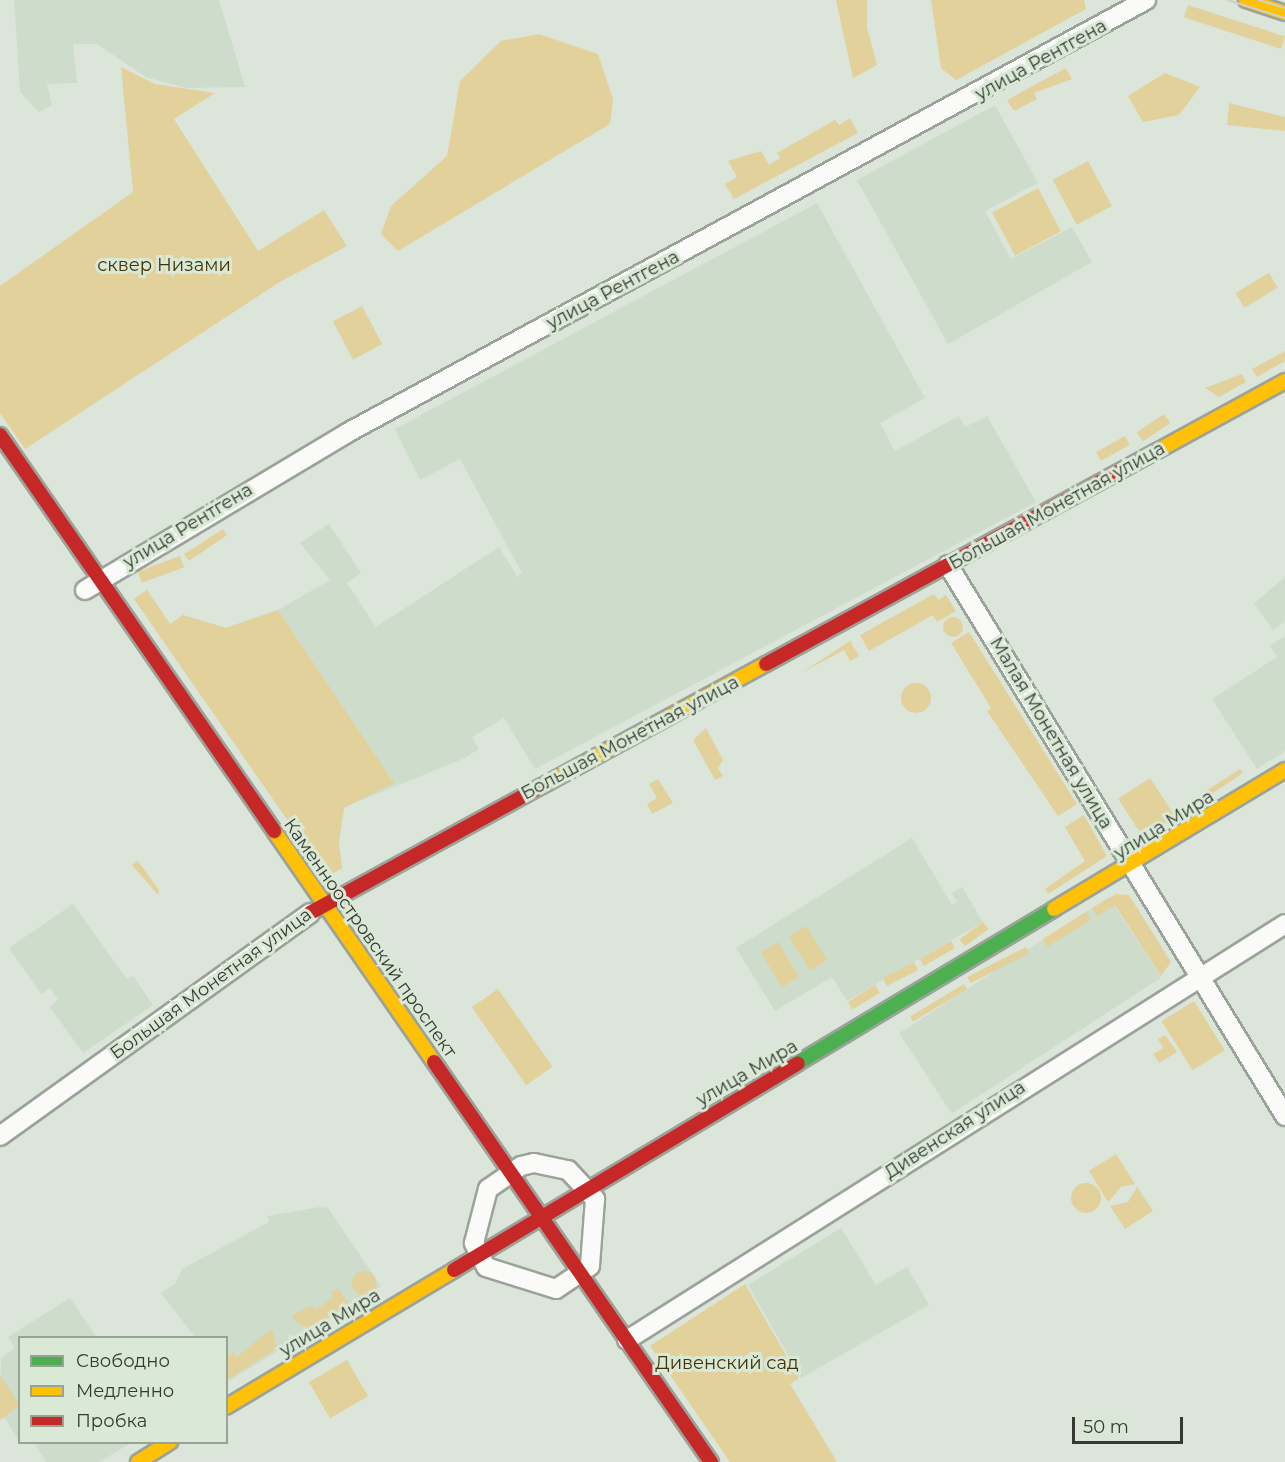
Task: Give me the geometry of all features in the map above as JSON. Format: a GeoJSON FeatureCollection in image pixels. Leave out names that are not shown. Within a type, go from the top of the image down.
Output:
{"type":"FeatureCollection","features":[{"type":"Feature","properties":{"kind":"street","name":"улица Рентгена"},"geometry":{"type":"LineString","coordinates":[[89,588],[347,433],[1146,0]]}},
{"type":"Feature","properties":{"kind":"street"},"geometry":{"type":"LineString","coordinates":[[1246,0],[1285,13]]}},
{"type":"Feature","properties":{"kind":"street","name":"Большая Монетная улица"},"geometry":{"type":"LineString","coordinates":[[0,1136],[312,905],[948,565],[1285,381]]}},
{"type":"Feature","properties":{"kind":"street","name":"Каменноостровский проспект"},"geometry":{"type":"LineString","coordinates":[[0,435],[89,588],[504,1183]]}},
{"type":"Feature","properties":{"kind":"street","name":"Малая Монетная улица"},"geometry":{"type":"LineString","coordinates":[[948,565],[1285,1116]]}},
{"type":"Feature","properties":{"kind":"street","name":"улица Мира"},"geometry":{"type":"LineString","coordinates":[[228,1406],[588,1187],[1132,867],[1285,770]]}},
{"type":"Feature","properties":{"kind":"street","name":"Каменноостровский проспект"},"geometry":{"type":"LineString","coordinates":[[312,905],[321,929]]}},
{"type":"Feature","properties":{"kind":"street","name":"Дивенская улица"},"geometry":{"type":"LineString","coordinates":[[627,1340],[1199,976],[1285,924]]}},
{"type":"Feature","properties":{"kind":"street"},"geometry":{"type":"LineString","coordinates":[[534,1163],[568,1170],[588,1187],[596,1209],[594,1255],[569,1280],[556,1289],[536,1286],[492,1270],[477,1255],[475,1231],[483,1198],[534,1163]]}},
{"type":"Feature","properties":{"kind":"street","name":"Каменноостровский проспект"},"geometry":{"type":"LineString","coordinates":[[485,1166],[541,1216],[569,1280],[627,1340],[711,1462]]}},
{"type":"Feature","properties":{"kind":"street"},"geometry":{"type":"LineString","coordinates":[[517,1211],[539,1244]]}},
{"type":"Feature","properties":{"kind":"street"},"geometry":{"type":"LineString","coordinates":[[138,1462],[168,1444]]}},
{"type":"Feature","properties":{"kind":"shaded area"},"geometry":{"type":"Polygon","coordinates":[[[14,0],[219,0],[245,87],[186,88],[146,77],[97,44],[73,44],[77,83],[47,84],[52,105],[39,112],[20,92],[14,0]]]}},
{"type":"Feature","properties":{"kind":"shaded area"},"geometry":{"type":"Polygon","coordinates":[[[995,105],[1038,183],[985,211],[1011,259],[1072,227],[1092,262],[948,344],[857,180],[995,105]]]}},
{"type":"Feature","properties":{"kind":"shaded area"},"geometry":{"type":"Polygon","coordinates":[[[817,203],[925,398],[880,423],[895,451],[959,416],[965,427],[987,416],[1036,502],[535,769],[504,718],[472,737],[479,749],[465,758],[344,807],[339,843],[342,868],[327,877],[134,599],[147,590],[170,624],[183,615],[226,628],[278,610],[330,580],[300,543],[329,524],[361,573],[347,583],[376,627],[499,547],[517,576],[496,591],[522,573],[460,459],[420,480],[395,429],[817,203]]]}},
{"type":"Feature","properties":{"kind":"shaded area"},"geometry":{"type":"Polygon","coordinates":[[[1285,577],[1285,621],[1273,630],[1254,603],[1285,577]]]}},
{"type":"Feature","properties":{"kind":"shaded area"},"geometry":{"type":"Polygon","coordinates":[[[1285,636],[1285,751],[1257,769],[1212,699],[1277,657],[1270,645],[1285,636]]]}},
{"type":"Feature","properties":{"kind":"shaded area"},"geometry":{"type":"Polygon","coordinates":[[[912,838],[952,905],[957,902],[952,893],[962,887],[983,922],[847,1001],[832,977],[775,1011],[736,948],[912,838]]]}},
{"type":"Feature","properties":{"kind":"shaded area"},"geometry":{"type":"Polygon","coordinates":[[[1109,897],[1161,978],[952,1114],[899,1033],[1109,897]]]}},
{"type":"Feature","properties":{"kind":"shaded area"},"geometry":{"type":"Polygon","coordinates":[[[73,904],[127,979],[133,976],[153,1005],[83,1053],[50,1007],[58,1000],[50,988],[41,994],[9,948],[73,904]]]}},
{"type":"Feature","properties":{"kind":"shaded area"},"geometry":{"type":"Polygon","coordinates":[[[320,1207],[328,1208],[381,1286],[229,1381],[228,1336],[194,1336],[161,1293],[176,1283],[182,1269],[269,1222],[268,1216],[320,1207]]]}},
{"type":"Feature","properties":{"kind":"shaded area"},"geometry":{"type":"Polygon","coordinates":[[[841,1228],[876,1285],[907,1267],[929,1305],[801,1378],[748,1285],[841,1228]]]}},
{"type":"Feature","properties":{"kind":"shaded area"},"geometry":{"type":"Polygon","coordinates":[[[70,1298],[95,1336],[18,1336],[18,1439],[5,1418],[0,1420],[1,1358],[15,1348],[8,1337],[70,1298]]]}},
{"type":"Feature","properties":{"kind":"shaded area"},"geometry":{"type":"Polygon","coordinates":[[[35,1444],[129,1444],[99,1462],[46,1462],[35,1444]]]}},
{"type":"Feature","properties":{"kind":"green space"},"geometry":{"type":"Polygon","coordinates":[[[836,0],[867,0],[867,27],[877,65],[853,78],[836,0]]]}},
{"type":"Feature","properties":{"kind":"green space"},"geometry":{"type":"Polygon","coordinates":[[[931,0],[1084,0],[1086,9],[956,80],[941,68],[931,0]]]}},
{"type":"Feature","properties":{"kind":"green space"},"geometry":{"type":"Polygon","coordinates":[[[1188,5],[1285,37],[1281,49],[1184,17],[1188,5]]]}},
{"type":"Feature","properties":{"kind":"green space"},"geometry":{"type":"Polygon","coordinates":[[[539,34],[598,54],[613,99],[610,124],[398,251],[381,234],[391,206],[447,156],[460,81],[501,41],[539,34]]]}},
{"type":"Feature","properties":{"kind":"green space","name":"сквер Низами"},"geometry":{"type":"Polygon","coordinates":[[[121,67],[155,84],[215,93],[174,119],[258,251],[324,210],[347,246],[278,283],[25,449],[0,413],[0,286],[133,192],[121,67]]]}},
{"type":"Feature","properties":{"kind":"green space"},"geometry":{"type":"Polygon","coordinates":[[[1066,68],[1072,79],[1034,93],[1037,99],[1014,111],[1007,100],[1066,68]]]}},
{"type":"Feature","properties":{"kind":"green space"},"geometry":{"type":"Polygon","coordinates":[[[1165,73],[1200,87],[1179,115],[1143,122],[1128,96],[1165,73]]]}},
{"type":"Feature","properties":{"kind":"green space"},"geometry":{"type":"Polygon","coordinates":[[[1229,103],[1285,117],[1285,131],[1227,125],[1229,103]]]}},
{"type":"Feature","properties":{"kind":"green space"},"geometry":{"type":"Polygon","coordinates":[[[850,118],[858,133],[734,199],[725,184],[737,177],[728,161],[761,151],[769,165],[780,158],[777,153],[835,120],[839,125],[850,118]]]}},
{"type":"Feature","properties":{"kind":"green space"},"geometry":{"type":"Polygon","coordinates":[[[1088,161],[1112,206],[1077,225],[1053,180],[1088,161]]]}},
{"type":"Feature","properties":{"kind":"green space"},"geometry":{"type":"Polygon","coordinates":[[[1038,188],[1061,231],[1015,256],[992,212],[1038,188]]]}},
{"type":"Feature","properties":{"kind":"green space"},"geometry":{"type":"Polygon","coordinates":[[[1269,273],[1278,288],[1244,308],[1236,293],[1269,273]]]}},
{"type":"Feature","properties":{"kind":"green space"},"geometry":{"type":"Polygon","coordinates":[[[362,306],[382,344],[353,359],[333,321],[362,306]]]}},
{"type":"Feature","properties":{"kind":"green space"},"geometry":{"type":"Polygon","coordinates":[[[1285,351],[1285,361],[1257,377],[1252,369],[1285,351]]]}},
{"type":"Feature","properties":{"kind":"green space"},"geometry":{"type":"Polygon","coordinates":[[[1242,374],[1246,382],[1219,397],[1205,388],[1242,374]]]}},
{"type":"Feature","properties":{"kind":"green space"},"geometry":{"type":"Polygon","coordinates":[[[1164,414],[1170,423],[1143,442],[1137,432],[1164,414]]]}},
{"type":"Feature","properties":{"kind":"green space"},"geometry":{"type":"Polygon","coordinates":[[[1125,436],[1130,445],[1101,461],[1096,452],[1125,436]]]}},
{"type":"Feature","properties":{"kind":"green space"},"geometry":{"type":"Polygon","coordinates":[[[223,529],[227,535],[189,561],[184,554],[223,529]]]}},
{"type":"Feature","properties":{"kind":"green space"},"geometry":{"type":"Polygon","coordinates":[[[180,556],[184,567],[142,583],[138,571],[180,556]]]}},
{"type":"Feature","properties":{"kind":"green space"},"geometry":{"type":"Polygon","coordinates":[[[147,590],[170,624],[183,615],[226,628],[278,610],[394,783],[344,808],[339,843],[342,868],[327,877],[134,599],[147,590]]]}},
{"type":"Feature","properties":{"kind":"green space"},"geometry":{"type":"Polygon","coordinates":[[[934,594],[938,600],[946,595],[956,611],[937,622],[933,615],[869,651],[860,635],[934,594]]]}},
{"type":"Feature","properties":{"kind":"green space"},"geometry":{"type":"Polygon","coordinates":[[[953,617],[960,620],[963,627],[960,634],[953,637],[946,634],[943,627],[946,620],[953,617]]]}},
{"type":"Feature","properties":{"kind":"green space"},"geometry":{"type":"Polygon","coordinates":[[[969,632],[1077,804],[1058,816],[987,711],[991,708],[951,643],[969,632]]]}},
{"type":"Feature","properties":{"kind":"green space"},"geometry":{"type":"Polygon","coordinates":[[[850,641],[859,656],[850,661],[844,650],[801,673],[850,641]]]}},
{"type":"Feature","properties":{"kind":"green space"},"geometry":{"type":"Polygon","coordinates":[[[916,683],[927,687],[931,698],[927,709],[916,713],[905,709],[901,698],[905,687],[916,683]]]}},
{"type":"Feature","properties":{"kind":"green space"},"geometry":{"type":"Polygon","coordinates":[[[706,728],[723,760],[718,768],[723,776],[715,780],[693,740],[706,728]]]}},
{"type":"Feature","properties":{"kind":"green space"},"geometry":{"type":"Polygon","coordinates":[[[1240,769],[1243,773],[1204,799],[1201,794],[1240,769]]]}},
{"type":"Feature","properties":{"kind":"green space"},"geometry":{"type":"Polygon","coordinates":[[[1150,778],[1175,817],[1143,837],[1118,799],[1150,778]]]}},
{"type":"Feature","properties":{"kind":"green space"},"geometry":{"type":"Polygon","coordinates":[[[658,779],[673,803],[652,814],[647,804],[657,798],[649,784],[658,779]]]}},
{"type":"Feature","properties":{"kind":"green space"},"geometry":{"type":"Polygon","coordinates":[[[1084,815],[1107,856],[1048,894],[1045,889],[1085,861],[1065,827],[1084,815]]]}},
{"type":"Feature","properties":{"kind":"green space"},"geometry":{"type":"Polygon","coordinates":[[[138,861],[159,890],[158,895],[132,865],[138,861]]]}},
{"type":"Feature","properties":{"kind":"green space"},"geometry":{"type":"Polygon","coordinates":[[[1116,894],[1129,895],[1171,962],[1161,976],[1115,905],[1097,916],[1092,908],[1116,894]]]}},
{"type":"Feature","properties":{"kind":"green space"},"geometry":{"type":"Polygon","coordinates":[[[1086,912],[1091,920],[1048,947],[1043,939],[1086,912]]]}},
{"type":"Feature","properties":{"kind":"green space"},"geometry":{"type":"Polygon","coordinates":[[[983,922],[988,929],[965,946],[960,939],[983,922]]]}},
{"type":"Feature","properties":{"kind":"green space"},"geometry":{"type":"Polygon","coordinates":[[[806,926],[827,960],[810,971],[789,937],[806,926]]]}},
{"type":"Feature","properties":{"kind":"green space"},"geometry":{"type":"Polygon","coordinates":[[[951,941],[955,948],[924,966],[920,959],[951,941]]]}},
{"type":"Feature","properties":{"kind":"green space"},"geometry":{"type":"Polygon","coordinates":[[[778,942],[799,977],[782,987],[761,952],[778,942]]]}},
{"type":"Feature","properties":{"kind":"green space"},"geometry":{"type":"Polygon","coordinates":[[[1026,947],[1029,953],[970,983],[967,977],[1026,947]]]}},
{"type":"Feature","properties":{"kind":"green space"},"geometry":{"type":"Polygon","coordinates":[[[914,962],[918,970],[887,986],[883,978],[914,962]]]}},
{"type":"Feature","properties":{"kind":"green space"},"geometry":{"type":"Polygon","coordinates":[[[964,984],[967,989],[913,1022],[910,1016],[964,984]]]}},
{"type":"Feature","properties":{"kind":"green space"},"geometry":{"type":"Polygon","coordinates":[[[875,985],[880,993],[853,1010],[848,1002],[875,985]]]}},
{"type":"Feature","properties":{"kind":"green space"},"geometry":{"type":"Polygon","coordinates":[[[498,989],[552,1067],[526,1085],[472,1007],[498,989]]]}},
{"type":"Feature","properties":{"kind":"green space"},"geometry":{"type":"Polygon","coordinates":[[[1194,1001],[1225,1050],[1193,1070],[1162,1021],[1194,1001]]]}},
{"type":"Feature","properties":{"kind":"green space"},"geometry":{"type":"Polygon","coordinates":[[[1165,1035],[1177,1052],[1159,1063],[1153,1054],[1163,1048],[1158,1039],[1165,1035]]]}},
{"type":"Feature","properties":{"kind":"green space"},"geometry":{"type":"Polygon","coordinates":[[[1116,1154],[1135,1184],[1121,1187],[1108,1202],[1089,1171],[1116,1154]]]}},
{"type":"Feature","properties":{"kind":"green space"},"geometry":{"type":"Polygon","coordinates":[[[1086,1183],[1097,1187],[1101,1198],[1097,1209],[1086,1213],[1075,1209],[1071,1198],[1075,1187],[1086,1183]]]}},
{"type":"Feature","properties":{"kind":"green space"},"geometry":{"type":"Polygon","coordinates":[[[1137,1187],[1153,1211],[1125,1229],[1110,1206],[1128,1202],[1137,1187]]]}},
{"type":"Feature","properties":{"kind":"green space"},"geometry":{"type":"Polygon","coordinates":[[[364,1271],[373,1274],[376,1283],[373,1292],[364,1295],[355,1292],[352,1283],[355,1274],[364,1271]]]}},
{"type":"Feature","properties":{"kind":"green space","name":"Дивенский сад"},"geometry":{"type":"Polygon","coordinates":[[[745,1284],[799,1378],[790,1384],[837,1462],[730,1462],[650,1346],[745,1284]]]}},
{"type":"Feature","properties":{"kind":"green space"},"geometry":{"type":"Polygon","coordinates":[[[338,1288],[349,1304],[307,1330],[295,1321],[292,1316],[310,1305],[315,1310],[334,1297],[331,1292],[338,1288]]]}},
{"type":"Feature","properties":{"kind":"green space"},"geometry":{"type":"Polygon","coordinates":[[[272,1328],[277,1348],[228,1379],[228,1356],[233,1352],[237,1357],[272,1328]]]}},
{"type":"Feature","properties":{"kind":"green space"},"geometry":{"type":"Polygon","coordinates":[[[347,1360],[368,1396],[330,1418],[309,1382],[347,1360]]]}},
{"type":"Feature","properties":{"kind":"green space"},"geometry":{"type":"Polygon","coordinates":[[[0,1375],[18,1402],[18,1406],[0,1420],[0,1375]]]}},
{"type":"Feature","properties":{"kind":"tram line"},"geometry":{"type":"LineString","coordinates":[[1228,0],[1285,18]]}},
{"type":"Feature","properties":{"kind":"tram line"},"geometry":{"type":"LineString","coordinates":[[1259,0],[1285,8]]}},
{"type":"Feature","properties":{"kind":"traffic: fast"},"geometry":{"type":"LineString","coordinates":[[798,1063],[1054,909]]}},
{"type":"Feature","properties":{"kind":"traffic: slow"},"geometry":{"type":"LineString","coordinates":[[1246,0],[1285,13]]}},
{"type":"Feature","properties":{"kind":"traffic: slow"},"geometry":{"type":"LineString","coordinates":[[1157,451],[1285,381]]}},
{"type":"Feature","properties":{"kind":"traffic: slow"},"geometry":{"type":"LineString","coordinates":[[542,786],[766,664]]}},
{"type":"Feature","properties":{"kind":"traffic: slow"},"geometry":{"type":"LineString","coordinates":[[1054,909],[1285,770]]}},
{"type":"Feature","properties":{"kind":"traffic: slow"},"geometry":{"type":"LineString","coordinates":[[274,831],[434,1062]]}},
{"type":"Feature","properties":{"kind":"traffic: slow"},"geometry":{"type":"LineString","coordinates":[[228,1406],[454,1270]]}},
{"type":"Feature","properties":{"kind":"traffic: slow"},"geometry":{"type":"LineString","coordinates":[[138,1462],[167,1444]]}},
{"type":"Feature","properties":{"kind":"traffic: jam"},"geometry":{"type":"LineString","coordinates":[[0,435],[274,831]]}},
{"type":"Feature","properties":{"kind":"traffic: jam"},"geometry":{"type":"LineString","coordinates":[[766,664],[1157,451]]}},
{"type":"Feature","properties":{"kind":"traffic: jam"},"geometry":{"type":"LineString","coordinates":[[310,913],[542,786]]}},
{"type":"Feature","properties":{"kind":"traffic: jam"},"geometry":{"type":"LineString","coordinates":[[434,1062],[711,1462]]}},
{"type":"Feature","properties":{"kind":"traffic: jam"},"geometry":{"type":"LineString","coordinates":[[454,1270],[798,1063]]}}]}
